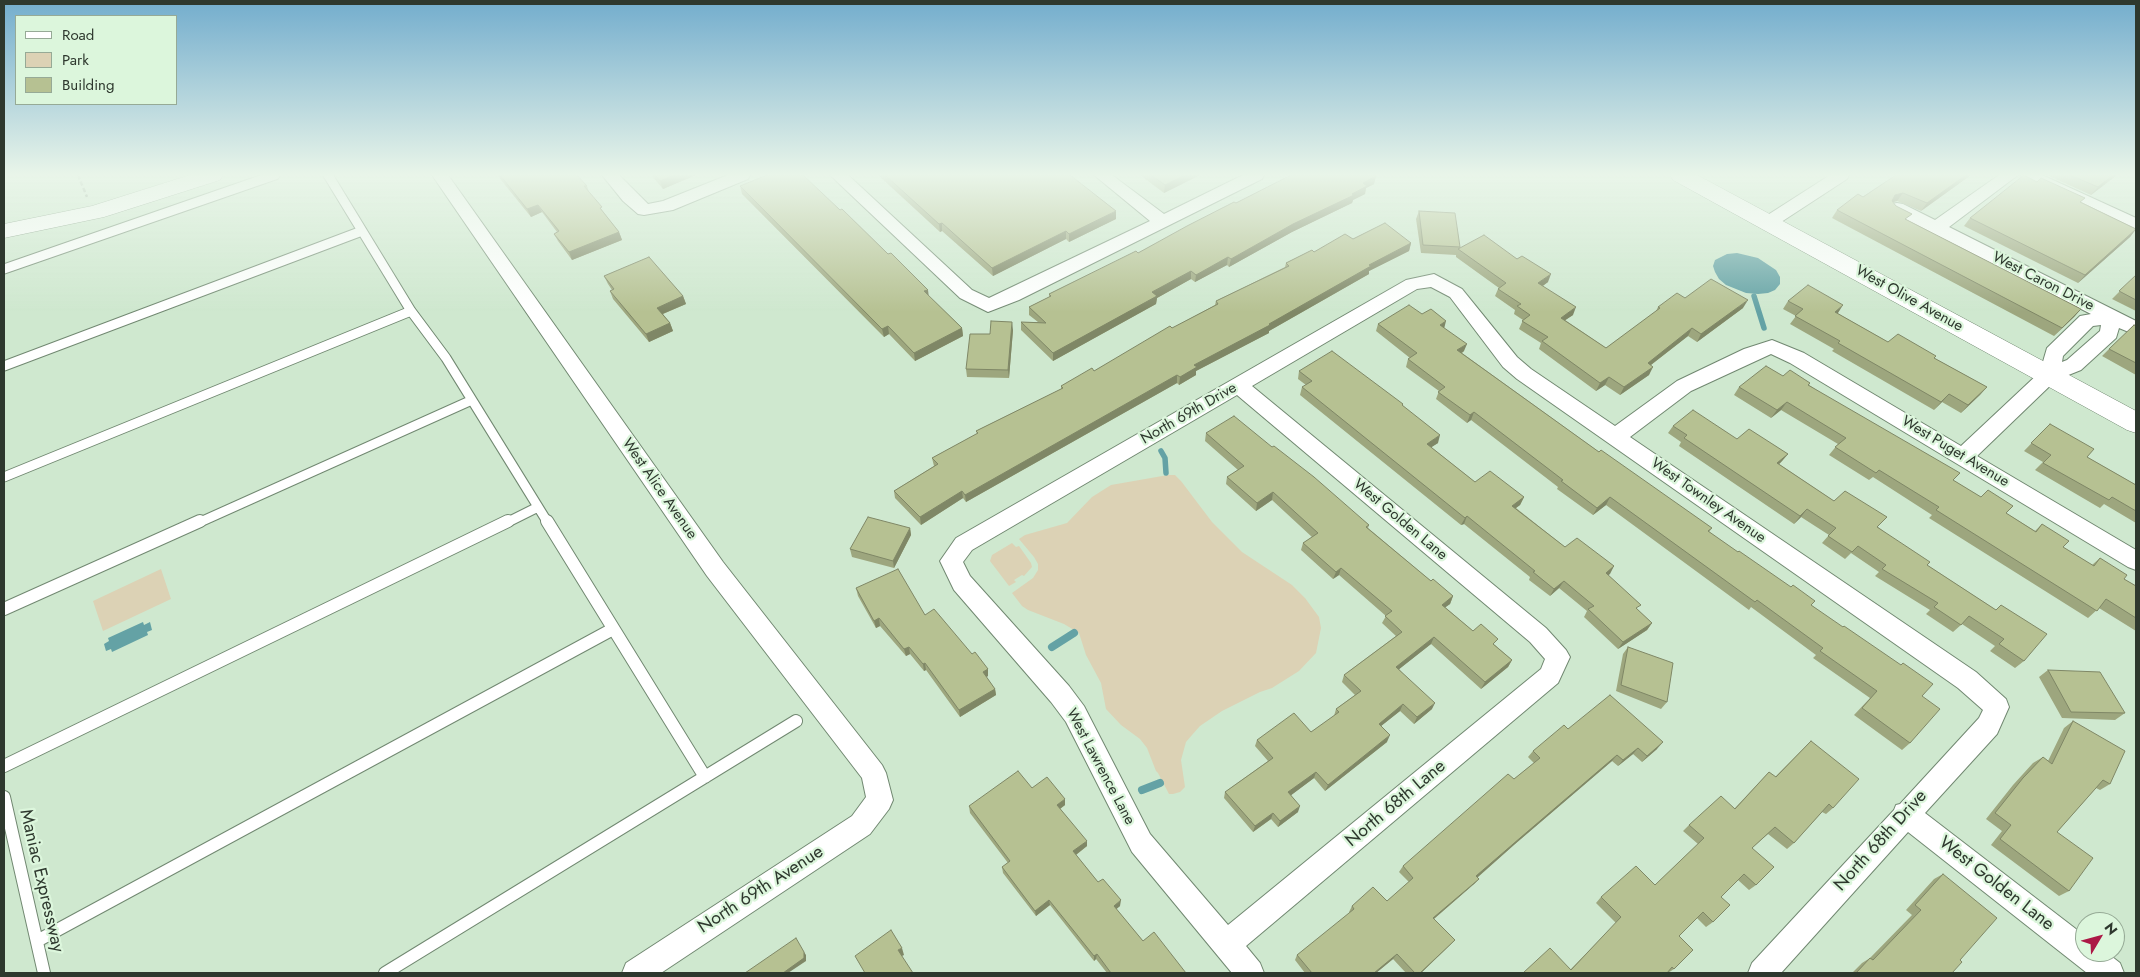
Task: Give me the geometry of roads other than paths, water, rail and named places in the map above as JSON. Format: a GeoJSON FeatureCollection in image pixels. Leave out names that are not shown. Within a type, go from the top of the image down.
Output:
{"type":"FeatureCollection","features":[{"type":"Feature","properties":{"kind":"main road"},"geometry":{"type":"LineString","coordinates":[[4,231],[54,221]]}},
{"type":"Feature","properties":{"kind":"main road","name":"West Olive Avenue"},"geometry":{"type":"LineString","coordinates":[[1769,222],[2136,423]]}},
{"type":"Feature","properties":{"kind":"street","name":"West Alice Avenue"},"geometry":{"type":"LineString","coordinates":[[472,221],[715,569],[873,773],[880,800]]}},
{"type":"Feature","properties":{"kind":"street"},"geometry":{"type":"LineString","coordinates":[[887,221],[966,294],[988,306],[1012,296],[1162,221]]}},
{"type":"Feature","properties":{"kind":"street","name":"West Caron Drive"},"geometry":{"type":"LineString","coordinates":[[1922,221],[2136,329]]}},
{"type":"Feature","properties":{"kind":"street"},"geometry":{"type":"LineString","coordinates":[[1936,228],[1946,221]]}},
{"type":"Feature","properties":{"kind":"street","name":"North 69th Drive"},"geometry":{"type":"LineString","coordinates":[[951,560],[964,544],[1412,284],[1434,280]]}},
{"type":"Feature","properties":{"kind":"street","name":"West Townley Avenue"},"geometry":{"type":"LineString","coordinates":[[1434,280],[1456,293],[1506,357],[1524,374],[1967,680],[1997,707]]}},
{"type":"Feature","properties":{"kind":"street"},"geometry":{"type":"LineString","coordinates":[[1963,457],[2049,375],[2074,365],[2109,333],[2111,317]]}},
{"type":"Feature","properties":{"kind":"street","name":"West Puget Avenue"},"geometry":{"type":"LineString","coordinates":[[1615,437],[1684,386],[1751,354],[1772,347],[1797,358],[2136,561]]}},
{"type":"Feature","properties":{"kind":"street","name":"West Golden Lane"},"geometry":{"type":"LineString","coordinates":[[1238,385],[1538,635],[1558,657]]}},
{"type":"Feature","properties":{"kind":"street","name":"West Lawrence Lane"},"geometry":{"type":"LineString","coordinates":[[951,560],[962,583],[1060,694],[1075,714],[1141,843],[1250,973]]}},
{"type":"Feature","properties":{"kind":"street","name":"North 68th Lane"},"geometry":{"type":"LineString","coordinates":[[1226,945],[1550,676],[1558,657]]}},
{"type":"Feature","properties":{"kind":"street","name":"North 68th Drive"},"geometry":{"type":"LineString","coordinates":[[1762,973],[1905,814],[1988,726],[1997,707]]}},
{"type":"Feature","properties":{"kind":"street","name":"North 69th Avenue"},"geometry":{"type":"LineString","coordinates":[[636,973],[861,825],[880,800]]}},
{"type":"Feature","properties":{"kind":"street","name":"West Golden Lane"},"geometry":{"type":"LineString","coordinates":[[1905,814],[2110,973]]}},
{"type":"Feature","properties":{"kind":"lane"},"geometry":{"type":"LineString","coordinates":[[4,269],[144,221]]}},
{"type":"Feature","properties":{"kind":"lane"},"geometry":{"type":"LineString","coordinates":[[356,221],[411,311],[446,358],[704,777]]}},
{"type":"Feature","properties":{"kind":"lane"},"geometry":{"type":"LineString","coordinates":[[4,366],[362,231]]}},
{"type":"Feature","properties":{"kind":"lane"},"geometry":{"type":"LineString","coordinates":[[4,477],[411,311]]}},
{"type":"Feature","properties":{"kind":"lane"},"geometry":{"type":"LineString","coordinates":[[4,609],[472,400]]}},
{"type":"Feature","properties":{"kind":"lane"},"geometry":{"type":"LineString","coordinates":[[4,766],[538,507]]}},
{"type":"Feature","properties":{"kind":"lane"},"geometry":{"type":"LineString","coordinates":[[38,941],[613,629]]}},
{"type":"Feature","properties":{"kind":"lane"},"geometry":{"type":"LineString","coordinates":[[385,973],[796,721]]}},
{"type":"Feature","properties":{"kind":"lane","name":"Maniac Expressway"},"geometry":{"type":"LineString","coordinates":[[4,797],[44,973]]}},
{"type":"Feature","properties":{"kind":"water"},"geometry":{"type":"Polygon","coordinates":[[[1737,253],[1758,258],[1776,270],[1780,277],[1780,284],[1775,290],[1768,293],[1746,293],[1726,285],[1719,279],[1713,266],[1715,260],[1727,254],[1737,253]]]}},
{"type":"Feature","properties":{"kind":"water"},"geometry":{"type":"Polygon","coordinates":[[[143,622],[144,625],[150,622],[152,630],[147,632],[148,635],[112,652],[111,649],[106,651],[104,644],[109,641],[108,638],[143,622]]]}},
{"type":"Feature","properties":{"kind":"waterway"},"geometry":{"type":"LineString","coordinates":[[1754,296],[1764,328]]}},
{"type":"Feature","properties":{"kind":"waterway"},"geometry":{"type":"LineString","coordinates":[[1161,451],[1165,458],[1166,473]]}},
{"type":"Feature","properties":{"kind":"waterway"},"geometry":{"type":"LineString","coordinates":[[1052,647],[1074,633]]}},
{"type":"Feature","properties":{"kind":"waterway"},"geometry":{"type":"LineString","coordinates":[[1142,790],[1160,783]]}}]}
